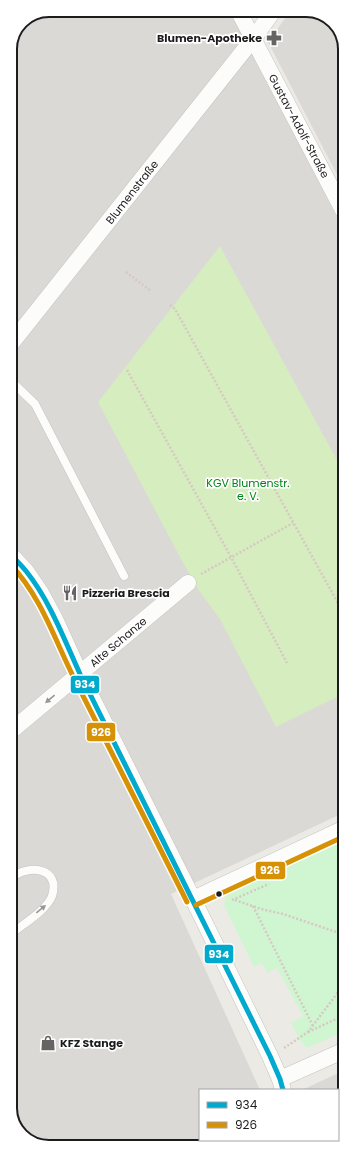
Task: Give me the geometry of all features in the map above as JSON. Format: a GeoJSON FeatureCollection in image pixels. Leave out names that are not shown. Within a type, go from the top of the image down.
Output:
{"type":"FeatureCollection","features":[{"type":"Feature","properties":{"kind":"street"},"geometry":{"type":"LineString","coordinates":[[242,17],[253,39]]}},
{"type":"Feature","properties":{"kind":"street","name":"Blumenstraße"},"geometry":{"type":"LineString","coordinates":[[17,336],[269,17]]}},
{"type":"Feature","properties":{"kind":"street","name":"Gustav-Adolf-Straße"},"geometry":{"type":"LineString","coordinates":[[253,39],[338,201]]}},
{"type":"Feature","properties":{"kind":"street"},"geometry":{"type":"LineString","coordinates":[[17,562],[41,593],[55,619],[80,674],[270,1056],[281,1085],[338,1054]]}},
{"type":"Feature","properties":{"kind":"street","name":"Alte Schanze"},"geometry":{"type":"LineString","coordinates":[[17,726],[188,583]]}},
{"type":"Feature","properties":{"kind":"street"},"geometry":{"type":"LineString","coordinates":[[193,899],[338,831]]}},
{"type":"Feature","properties":{"kind":"lane"},"geometry":{"type":"LineString","coordinates":[[17,387],[35,404],[124,576]]}},
{"type":"Feature","properties":{"kind":"lane"},"geometry":{"type":"LineString","coordinates":[[17,875],[32,869],[42,870],[50,877],[53,885],[52,895],[47,905],[17,929]]}},
{"type":"Feature","properties":{"kind":"path"},"geometry":{"type":"LineString","coordinates":[[126,272],[151,291]]}},
{"type":"Feature","properties":{"kind":"path"},"geometry":{"type":"LineString","coordinates":[[170,305],[175,309],[338,603]]}},
{"type":"Feature","properties":{"kind":"path"},"geometry":{"type":"LineString","coordinates":[[127,370],[231,557],[287,662]]}},
{"type":"Feature","properties":{"kind":"path"},"geometry":{"type":"LineString","coordinates":[[188,583],[192,578],[293,523]]}},
{"type":"Feature","properties":{"kind":"path"},"geometry":{"type":"LineString","coordinates":[[234,900],[283,914],[338,933]]}},
{"type":"Feature","properties":{"kind":"path"},"geometry":{"type":"LineString","coordinates":[[253,906],[313,1026]]}},
{"type":"Feature","properties":{"kind":"path"},"geometry":{"type":"LineString","coordinates":[[308,1032],[338,992]]}},
{"type":"Feature","properties":{"kind":"path"},"geometry":{"type":"LineString","coordinates":[[270,1056],[308,1032],[338,1018]]}},
{"type":"Feature","properties":{"kind":"shaded area"},"geometry":{"type":"Polygon","coordinates":[[[49,17],[234,17],[338,219],[338,815],[171,894],[260,1089],[199,1089],[199,1140],[47,1140],[33,1136],[22,1126],[19,1120],[17,1108],[17,49],[19,37],[26,26],[37,19],[49,17]]]}},
{"type":"Feature","properties":{"kind":"shaded area"},"geometry":{"type":"Polygon","coordinates":[[[286,17],[308,17],[318,19],[324,22],[333,31],[336,37],[338,49],[338,176],[268,42],[286,17]]]}},
{"type":"Feature","properties":{"kind":"shaded area"},"geometry":{"type":"Polygon","coordinates":[[[338,1073],[338,1089],[304,1089],[338,1073]]]}},
{"type":"Feature","properties":{"kind":"green space","name":"KGV Blumenstr. e. V."},"geometry":{"type":"Polygon","coordinates":[[[220,246],[338,462],[338,696],[276,727],[220,619],[200,592],[181,559],[98,402],[220,246]]]}},
{"type":"Feature","properties":{"kind":"green space"},"geometry":{"type":"Polygon","coordinates":[[[338,842],[338,1034],[307,1048],[300,1040],[291,1023],[303,1016],[277,968],[267,973],[262,963],[254,967],[224,905],[226,896],[338,842]]]}},
{"type":"Feature","properties":{"kind":"transit line","name":"934"},"geometry":{"type":"LineString","coordinates":[[17,561],[35,583],[49,608],[80,674],[270,1056],[283,1089]]}},
{"type":"Feature","properties":{"kind":"transit line","name":"926"},"geometry":{"type":"LineString","coordinates":[[17,572],[40,606],[75,680],[187,902]]}},
{"type":"Feature","properties":{"kind":"transit line","name":"926"},"geometry":{"type":"LineString","coordinates":[[196,905],[338,839]]}},
{"type":"Feature","properties":{"kind":"place","name":"Blumen-Apotheke"},"geometry":{"type":"Point","coordinates":[274,38]}},
{"type":"Feature","properties":{"kind":"place","name":"Pizzeria Brescia"},"geometry":{"type":"Point","coordinates":[70,593]}},
{"type":"Feature","properties":{"kind":"place","name":"KFZ Stange"},"geometry":{"type":"Point","coordinates":[48,1043]}}]}
